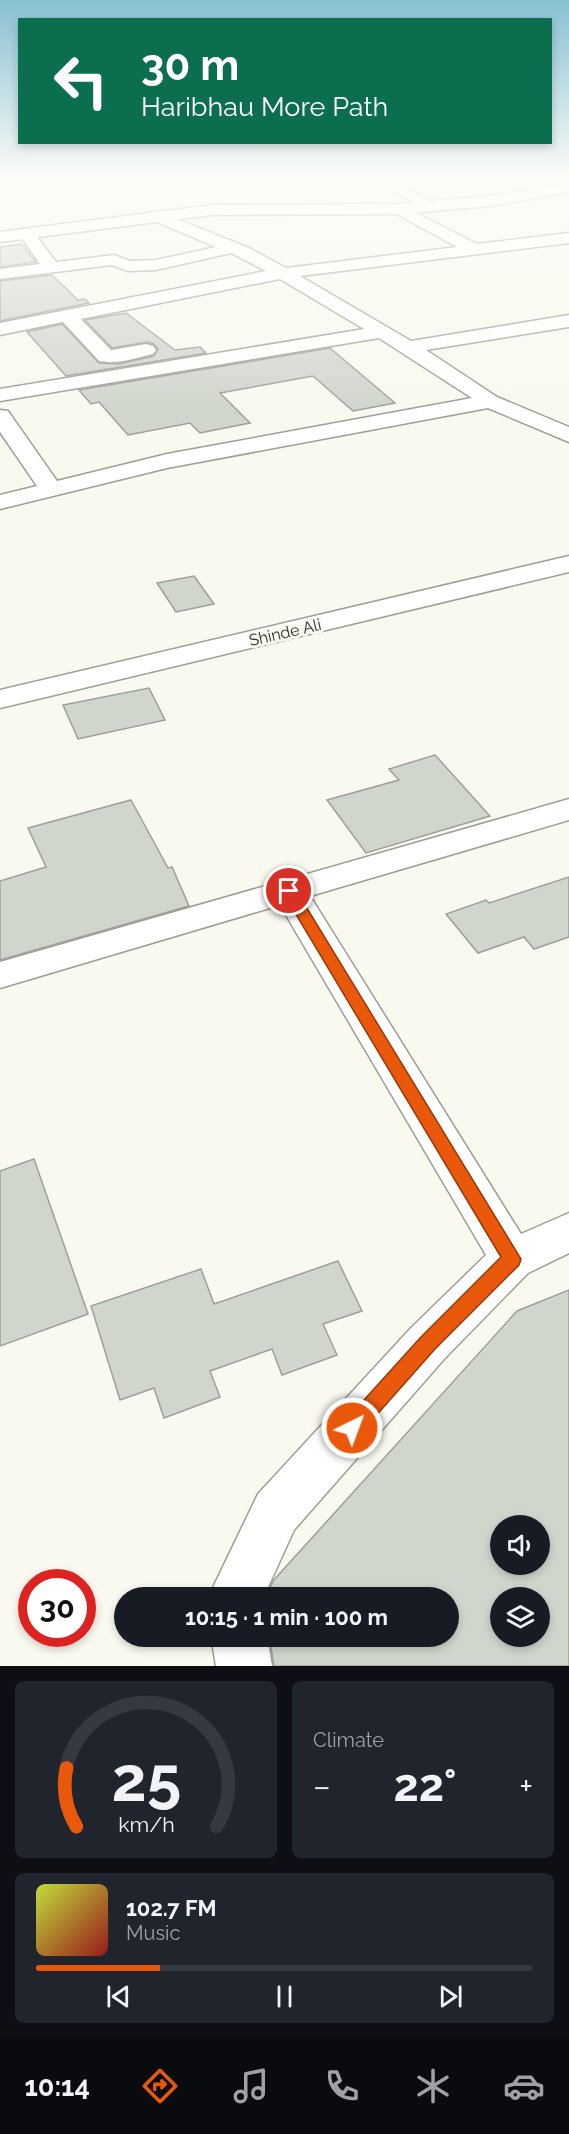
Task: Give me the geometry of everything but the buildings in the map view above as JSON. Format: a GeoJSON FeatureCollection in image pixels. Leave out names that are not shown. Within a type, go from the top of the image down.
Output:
{"type":"FeatureCollection","features":[{"type":"Feature","properties":{"kind":"street"},"geometry":{"type":"LineString","coordinates":[[43,256],[51,267]]}},
{"type":"Feature","properties":{"kind":"street"},"geometry":{"type":"LineString","coordinates":[[13,278],[51,267],[114,260],[136,267],[209,256]]}},
{"type":"Feature","properties":{"kind":"street"},"geometry":{"type":"LineString","coordinates":[[249,256],[283,273],[408,347],[490,401],[569,435]]}},
{"type":"Feature","properties":{"kind":"street"},"geometry":{"type":"LineString","coordinates":[[0,328],[283,273],[420,256]]}},
{"type":"Feature","properties":{"kind":"street"},"geometry":{"type":"LineString","coordinates":[[177,262],[191,269],[193,276],[205,289]]}},
{"type":"Feature","properties":{"kind":"street"},"geometry":{"type":"LineString","coordinates":[[39,301],[62,317],[106,357],[163,348]]}},
{"type":"Feature","properties":{"kind":"street"},"geometry":{"type":"LineString","coordinates":[[408,347],[569,321]]}},
{"type":"Feature","properties":{"kind":"street"},"geometry":{"type":"LineString","coordinates":[[0,395],[380,332]]}},
{"type":"Feature","properties":{"kind":"street"},"geometry":{"type":"LineString","coordinates":[[0,502],[167,461],[490,401]]}},
{"type":"Feature","properties":{"kind":"street"},"geometry":{"type":"LineString","coordinates":[[0,416],[50,488]]}},
{"type":"Feature","properties":{"kind":"street"},"geometry":{"type":"LineString","coordinates":[[0,454],[24,450]]}},
{"type":"Feature","properties":{"kind":"street","name":"Shinde Ali"},"geometry":{"type":"LineString","coordinates":[[0,699],[569,564]]}},
{"type":"Feature","properties":{"kind":"street"},"geometry":{"type":"LineString","coordinates":[[0,975],[569,809]]}},
{"type":"Feature","properties":{"kind":"street"},"geometry":{"type":"LineString","coordinates":[[289,891],[512,1259]]}},
{"type":"Feature","properties":{"kind":"street"},"geometry":{"type":"LineString","coordinates":[[240,1587],[276,1512],[428,1343],[512,1259],[569,1232]]}},
{"type":"Feature","properties":{"kind":"street"},"geometry":{"type":"LineString","coordinates":[[241,1647],[244,1666]]}},
{"type":"Feature","properties":{"kind":"route"},"geometry":{"type":"LineString","coordinates":[[289,891],[512,1259],[428,1343],[352,1428]]}}]}
